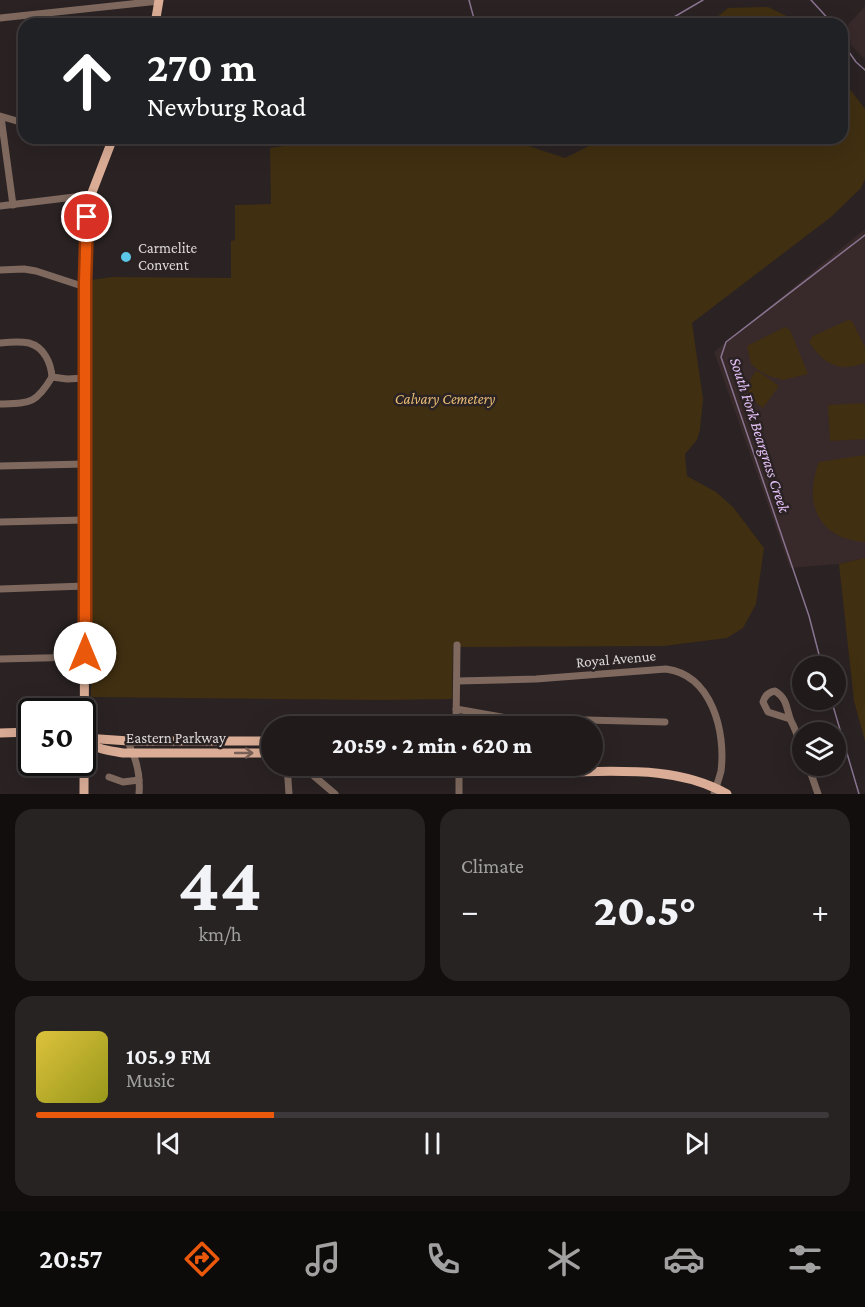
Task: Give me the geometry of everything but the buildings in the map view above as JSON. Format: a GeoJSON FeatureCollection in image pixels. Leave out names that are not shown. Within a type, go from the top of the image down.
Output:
{"type":"FeatureCollection","features":[{"type":"Feature","properties":{"kind":"main road"},"geometry":{"type":"LineString","coordinates":[[156,18],[159,1]]}},
{"type":"Feature","properties":{"kind":"main road"},"geometry":{"type":"LineString","coordinates":[[84,698],[87,217],[91,195],[111,144]]}},
{"type":"Feature","properties":{"kind":"main road"},"geometry":{"type":"LineString","coordinates":[[0,733],[18,732]]}},
{"type":"Feature","properties":{"kind":"main road","name":"Eastern Parkway"},"geometry":{"type":"LineString","coordinates":[[96,738],[129,741],[261,741]]}},
{"type":"Feature","properties":{"kind":"main road","name":"Eastern Parkway"},"geometry":{"type":"LineString","coordinates":[[96,747],[123,753],[261,753]]}},
{"type":"Feature","properties":{"kind":"main road"},"geometry":{"type":"LineString","coordinates":[[603,772],[637,772],[680,777],[727,794]]}},
{"type":"Feature","properties":{"kind":"main road"},"geometry":{"type":"LineString","coordinates":[[84,776],[84,794]]}},
{"type":"Feature","properties":{"kind":"street"},"geometry":{"type":"LineString","coordinates":[[0,18],[159,1]]}},
{"type":"Feature","properties":{"kind":"street"},"geometry":{"type":"LineString","coordinates":[[13,205],[1,116],[18,121]]}},
{"type":"Feature","properties":{"kind":"street"},"geometry":{"type":"LineString","coordinates":[[0,206],[91,195]]}},
{"type":"Feature","properties":{"kind":"street"},"geometry":{"type":"LineString","coordinates":[[0,270],[24,268],[85,287]]}},
{"type":"Feature","properties":{"kind":"street"},"geometry":{"type":"LineString","coordinates":[[0,343],[24,342],[36,346],[47,358],[52,371],[52,377],[44,391],[35,399],[27,402],[0,404]]}},
{"type":"Feature","properties":{"kind":"street"},"geometry":{"type":"LineString","coordinates":[[52,377],[86,378]]}},
{"type":"Feature","properties":{"kind":"street"},"geometry":{"type":"LineString","coordinates":[[0,466],[85,464]]}},
{"type":"Feature","properties":{"kind":"street"},"geometry":{"type":"LineString","coordinates":[[0,522],[86,520]]}},
{"type":"Feature","properties":{"kind":"street"},"geometry":{"type":"LineString","coordinates":[[0,589],[85,586]]}},
{"type":"Feature","properties":{"kind":"street"},"geometry":{"type":"LineString","coordinates":[[456,716],[457,645]]}},
{"type":"Feature","properties":{"kind":"street"},"geometry":{"type":"LineString","coordinates":[[0,659],[85,657]]}},
{"type":"Feature","properties":{"kind":"street","name":"Royal Avenue"},"geometry":{"type":"LineString","coordinates":[[457,681],[552,678],[666,669],[682,672],[703,690],[710,701],[718,724],[722,744],[721,771],[715,791]]}},
{"type":"Feature","properties":{"kind":"street"},"geometry":{"type":"LineString","coordinates":[[790,719],[768,712],[763,702],[764,697],[775,691],[780,694],[788,706],[792,722]]}},
{"type":"Feature","properties":{"kind":"street"},"geometry":{"type":"LineString","coordinates":[[456,709],[507,718],[665,722]]}},
{"type":"Feature","properties":{"kind":"street"},"geometry":{"type":"LineString","coordinates":[[129,741],[138,770],[139,794]]}},
{"type":"Feature","properties":{"kind":"street"},"geometry":{"type":"LineString","coordinates":[[288,776],[289,794]]}},
{"type":"Feature","properties":{"kind":"street"},"geometry":{"type":"LineString","coordinates":[[314,776],[335,794]]}},
{"type":"Feature","properties":{"kind":"street"},"geometry":{"type":"LineString","coordinates":[[459,776],[459,794]]}},
{"type":"Feature","properties":{"kind":"street"},"geometry":{"type":"LineString","coordinates":[[812,776],[818,794]]}},
{"type":"Feature","properties":{"kind":"street"},"geometry":{"type":"LineString","coordinates":[[109,777],[123,782],[139,780]]}},
{"type":"Feature","properties":{"kind":"shaded area"},"geometry":{"type":"Polygon","coordinates":[[[865,6],[865,60],[851,45],[848,25],[865,6]]]}},
{"type":"Feature","properties":{"kind":"shaded area"},"geometry":{"type":"Polygon","coordinates":[[[865,229],[865,558],[839,564],[790,568],[714,352],[865,229]]]}},
{"type":"Feature","properties":{"kind":"green space"},"geometry":{"type":"Polygon","coordinates":[[[768,7],[791,18],[716,18],[728,8],[768,7]]]}},
{"type":"Feature","properties":{"kind":"green space","name":"Calvary Cemetery"},"geometry":{"type":"Polygon","coordinates":[[[848,87],[865,109],[865,179],[861,188],[831,217],[692,323],[703,399],[697,440],[685,454],[687,476],[716,492],[733,507],[764,548],[756,604],[743,628],[727,638],[664,646],[453,647],[452,699],[91,697],[91,280],[112,277],[231,278],[231,241],[235,240],[235,205],[271,204],[270,148],[298,144],[522,144],[565,158],[593,144],[848,144],[848,87]]]}},
{"type":"Feature","properties":{"kind":"green space"},"geometry":{"type":"Polygon","coordinates":[[[848,320],[852,321],[865,347],[865,363],[839,367],[820,356],[809,342],[813,336],[848,320]]]}},
{"type":"Feature","properties":{"kind":"green space"},"geometry":{"type":"Polygon","coordinates":[[[785,327],[790,330],[808,374],[783,380],[769,376],[751,364],[747,346],[785,327]]]}},
{"type":"Feature","properties":{"kind":"green space"},"geometry":{"type":"Polygon","coordinates":[[[756,371],[779,386],[763,408],[750,396],[748,387],[756,371]]]}},
{"type":"Feature","properties":{"kind":"green space"},"geometry":{"type":"Polygon","coordinates":[[[865,403],[865,439],[830,441],[828,405],[865,403]]]}},
{"type":"Feature","properties":{"kind":"green space"},"geometry":{"type":"Polygon","coordinates":[[[865,455],[865,542],[836,534],[826,526],[818,516],[813,491],[814,477],[819,462],[865,455]]]}},
{"type":"Feature","properties":{"kind":"green space"},"geometry":{"type":"Polygon","coordinates":[[[865,558],[865,741],[854,701],[839,564],[865,558]]]}},
{"type":"Feature","properties":{"kind":"waterway","name":"South Fork Beargrass Creek"},"geometry":{"type":"LineString","coordinates":[[469,0],[474,18]]}},
{"type":"Feature","properties":{"kind":"waterway","name":"South Fork Beargrass Creek"},"geometry":{"type":"LineString","coordinates":[[672,18],[703,0]]}},
{"type":"Feature","properties":{"kind":"waterway","name":"South Fork Beargrass Creek"},"geometry":{"type":"LineString","coordinates":[[811,0],[828,18]]}},
{"type":"Feature","properties":{"kind":"waterway","name":"South Fork Beargrass Creek"},"geometry":{"type":"LineString","coordinates":[[848,51],[865,70]]}},
{"type":"Feature","properties":{"kind":"waterway","name":"South Fork Beargrass Creek"},"geometry":{"type":"LineString","coordinates":[[819,656],[809,616],[721,357],[726,342],[865,235]]}},
{"type":"Feature","properties":{"kind":"waterway","name":"South Fork Beargrass Creek"},"geometry":{"type":"LineString","coordinates":[[834,710],[859,794]]}},
{"type":"Feature","properties":{"kind":"place","name":"Carmelite Convent"},"geometry":{"type":"Point","coordinates":[126,257]}},
{"type":"Feature","properties":{"kind":"route"},"geometry":{"type":"LineString","coordinates":[[85,653],[87,217]]}}]}
